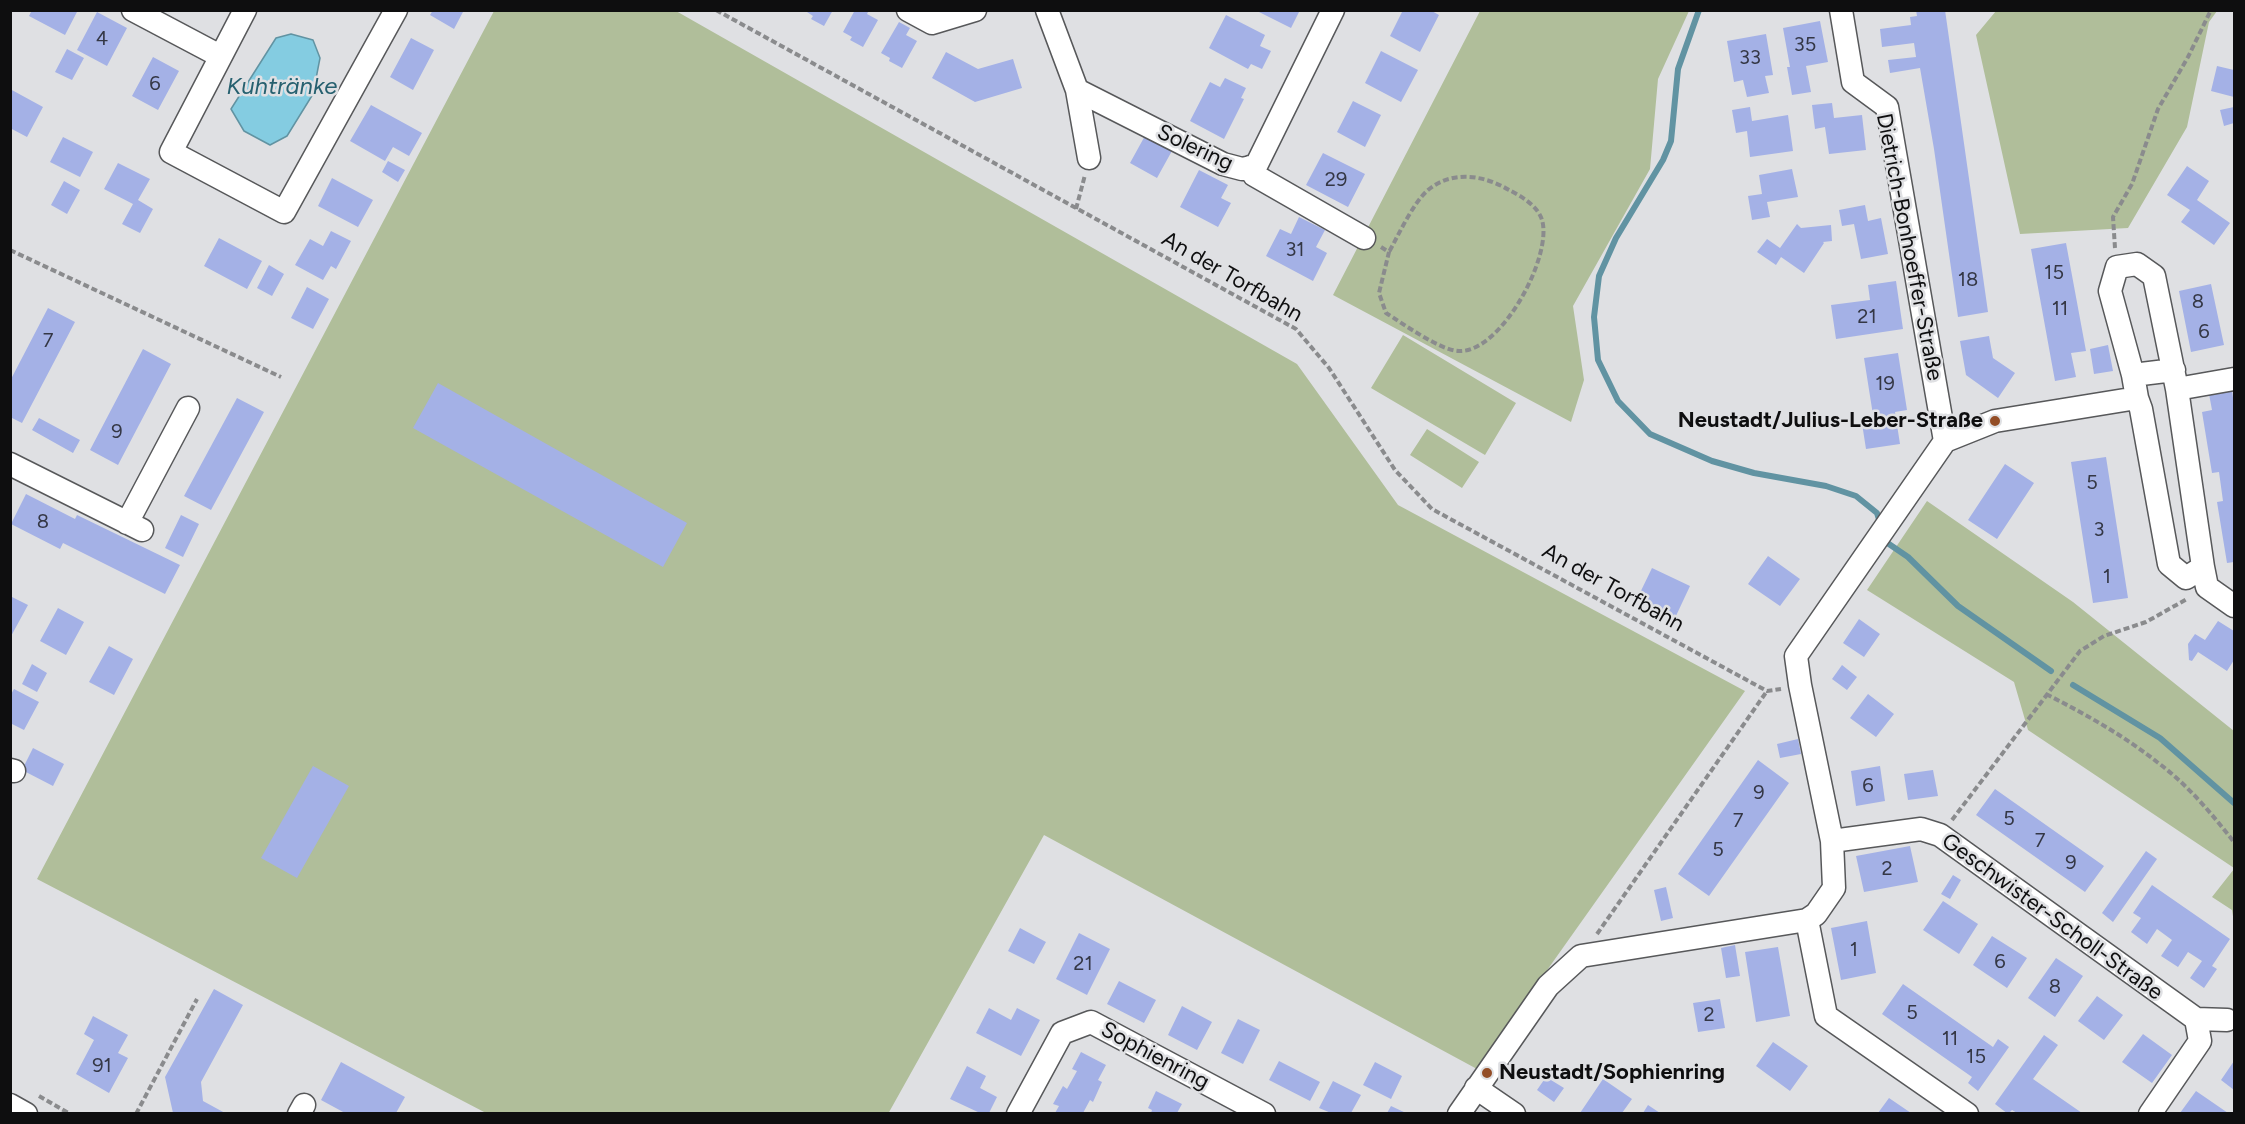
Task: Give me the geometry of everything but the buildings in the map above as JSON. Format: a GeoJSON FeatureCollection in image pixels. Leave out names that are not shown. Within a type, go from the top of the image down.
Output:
{"type":"FeatureCollection","features":[{"type":"Feature","properties":{"kind":"street"},"geometry":{"type":"LineString","coordinates":[[133,10],[220,56]]}},
{"type":"Feature","properties":{"kind":"street"},"geometry":{"type":"LineString","coordinates":[[245,10],[171,152],[284,212],[396,10]]}},
{"type":"Feature","properties":{"kind":"street"},"geometry":{"type":"LineString","coordinates":[[908,10],[932,23],[975,10]]}},
{"type":"Feature","properties":{"kind":"street"},"geometry":{"type":"LineString","coordinates":[[1047,10],[1077,90],[1089,158]]}},
{"type":"Feature","properties":{"kind":"street","name":"Solering"},"geometry":{"type":"LineString","coordinates":[[1077,90],[1223,164],[1242,169],[1256,166],[1332,10]]}},
{"type":"Feature","properties":{"kind":"street","name":"Dietrich-Bonhoeffer-Straße"},"geometry":{"type":"LineString","coordinates":[[1841,10],[1853,82],[1887,107],[1945,441]]}},
{"type":"Feature","properties":{"kind":"street"},"geometry":{"type":"LineString","coordinates":[[1250,167],[1254,175],[1364,238]]}},
{"type":"Feature","properties":{"kind":"street"},"geometry":{"type":"LineString","coordinates":[[2205,577],[2186,578],[2169,564],[2133,375],[2110,291],[2117,267],[2137,264],[2154,276],[2177,387],[2205,577],[2235,606]]}},
{"type":"Feature","properties":{"kind":"street"},"geometry":{"type":"LineString","coordinates":[[2133,375],[2177,387]]}},
{"type":"Feature","properties":{"kind":"street"},"geometry":{"type":"LineString","coordinates":[[1459,1113],[1548,986],[1581,956],[1807,920],[1816,914],[1834,888],[1832,841],[1800,686],[1796,656],[1945,441],[1995,421],[2139,404],[2177,387],[2235,379]]}},
{"type":"Feature","properties":{"kind":"street"},"geometry":{"type":"LineString","coordinates":[[10,464],[135,526],[188,408]]}},
{"type":"Feature","properties":{"kind":"street","name":"Geschwister-Scholl-Straße"},"geometry":{"type":"LineString","coordinates":[[1832,841],[1921,829],[1940,835],[2196,1019]]}},
{"type":"Feature","properties":{"kind":"street"},"geometry":{"type":"LineString","coordinates":[[1807,920],[1827,1016],[1966,1113]]}},
{"type":"Feature","properties":{"kind":"street"},"geometry":{"type":"LineString","coordinates":[[2150,1113],[2200,1041],[2196,1019],[2227,1020]]}},
{"type":"Feature","properties":{"kind":"street","name":"Sophienring"},"geometry":{"type":"LineString","coordinates":[[1018,1113],[1062,1033],[1091,1022],[1264,1113]]}},
{"type":"Feature","properties":{"kind":"street"},"geometry":{"type":"LineString","coordinates":[[1476,1088],[1514,1113]]}},
{"type":"Feature","properties":{"kind":"street"},"geometry":{"type":"LineString","coordinates":[[10,1105],[26,1113]]}},
{"type":"Feature","properties":{"kind":"path","name":"An der Torfbahn"},"geometry":{"type":"LineString","coordinates":[[716,10],[1296,329],[1329,368],[1395,471],[1432,509],[1767,691],[1581,956]]}},
{"type":"Feature","properties":{"kind":"path"},"geometry":{"type":"LineString","coordinates":[[2117,267],[2114,217],[2132,184],[2158,109],[2188,57],[2211,10]]}},
{"type":"Feature","properties":{"kind":"path"},"geometry":{"type":"LineString","coordinates":[[1076,209],[1089,158]]}},
{"type":"Feature","properties":{"kind":"path"},"geometry":{"type":"LineString","coordinates":[[1472,176],[1502,186],[1527,200],[1542,218],[1544,244],[1524,294],[1489,340],[1476,349],[1457,352],[1436,343],[1386,313],[1379,293],[1389,252],[1427,190],[1446,179],[1472,176]]}},
{"type":"Feature","properties":{"kind":"path"},"geometry":{"type":"LineString","coordinates":[[1364,238],[1389,252]]}},
{"type":"Feature","properties":{"kind":"path"},"geometry":{"type":"LineString","coordinates":[[10,250],[281,377]]}},
{"type":"Feature","properties":{"kind":"path"},"geometry":{"type":"LineString","coordinates":[[1940,835],[2080,651],[2104,636],[2146,622],[2205,577]]}},
{"type":"Feature","properties":{"kind":"path"},"geometry":{"type":"LineString","coordinates":[[2046,694],[2092,717],[2158,763],[2210,811],[2235,842]]}},
{"type":"Feature","properties":{"kind":"path"},"geometry":{"type":"LineString","coordinates":[[136,1113],[197,999]]}},
{"type":"Feature","properties":{"kind":"green space"},"geometry":{"type":"Polygon","coordinates":[[[494,11],[676,11],[1297,364],[1398,505],[1745,691],[1477,1069],[1044,835],[888,1114],[486,1113],[37,879],[494,11]]]}},
{"type":"Feature","properties":{"kind":"green space"},"geometry":{"type":"Polygon","coordinates":[[[1480,11],[1689,11],[1658,79],[1650,169],[1573,306],[1584,380],[1571,422],[1333,295],[1480,11]]]}},
{"type":"Feature","properties":{"kind":"green space"},"geometry":{"type":"Polygon","coordinates":[[[1996,11],[2217,11],[2209,22],[2187,127],[2128,228],[2020,234],[1976,35],[1996,11]]]}},
{"type":"Feature","properties":{"kind":"green space"},"geometry":{"type":"Polygon","coordinates":[[[1403,335],[1516,403],[1485,455],[1371,388],[1403,335]]]}},
{"type":"Feature","properties":{"kind":"green space"},"geometry":{"type":"Polygon","coordinates":[[[1427,429],[1479,462],[1462,488],[1410,455],[1427,429]]]}},
{"type":"Feature","properties":{"kind":"green space"},"geometry":{"type":"Polygon","coordinates":[[[1927,501],[2073,602],[2234,731],[2234,868],[2028,730],[2014,682],[1867,590],[1927,501]]]}},
{"type":"Feature","properties":{"kind":"green space"},"geometry":{"type":"Polygon","coordinates":[[[2234,869],[2234,923],[2232,910],[2212,897],[2234,869]]]}},
{"type":"Feature","properties":{"kind":"water","name":"Kuhtränke"},"geometry":{"type":"Polygon","coordinates":[[[291,34],[313,40],[320,58],[313,94],[287,136],[270,145],[244,131],[231,109],[276,38],[291,34]]]}},
{"type":"Feature","properties":{"kind":"waterway"},"geometry":{"type":"LineString","coordinates":[[1699,10],[1678,69],[1671,141],[1663,160],[1616,238],[1599,276],[1594,317],[1598,360],[1618,401],[1650,434],[1712,461],[1754,473],[1826,486],[1856,496],[1877,513],[1880,523]]}},
{"type":"Feature","properties":{"kind":"waterway"},"geometry":{"type":"LineString","coordinates":[[1884,536],[1886,542],[1908,557],[1958,606],[2051,671]]}},
{"type":"Feature","properties":{"kind":"waterway"},"geometry":{"type":"LineString","coordinates":[[2073,685],[2160,738],[2234,803]]}},
{"type":"Feature","properties":{"kind":"place","name":"Neustadt/Julius-Leber-Straße"},"geometry":{"type":"Point","coordinates":[1995,421]}},
{"type":"Feature","properties":{"kind":"place","name":"Neustadt/Sophienring"},"geometry":{"type":"Point","coordinates":[1487,1073]}}]}
